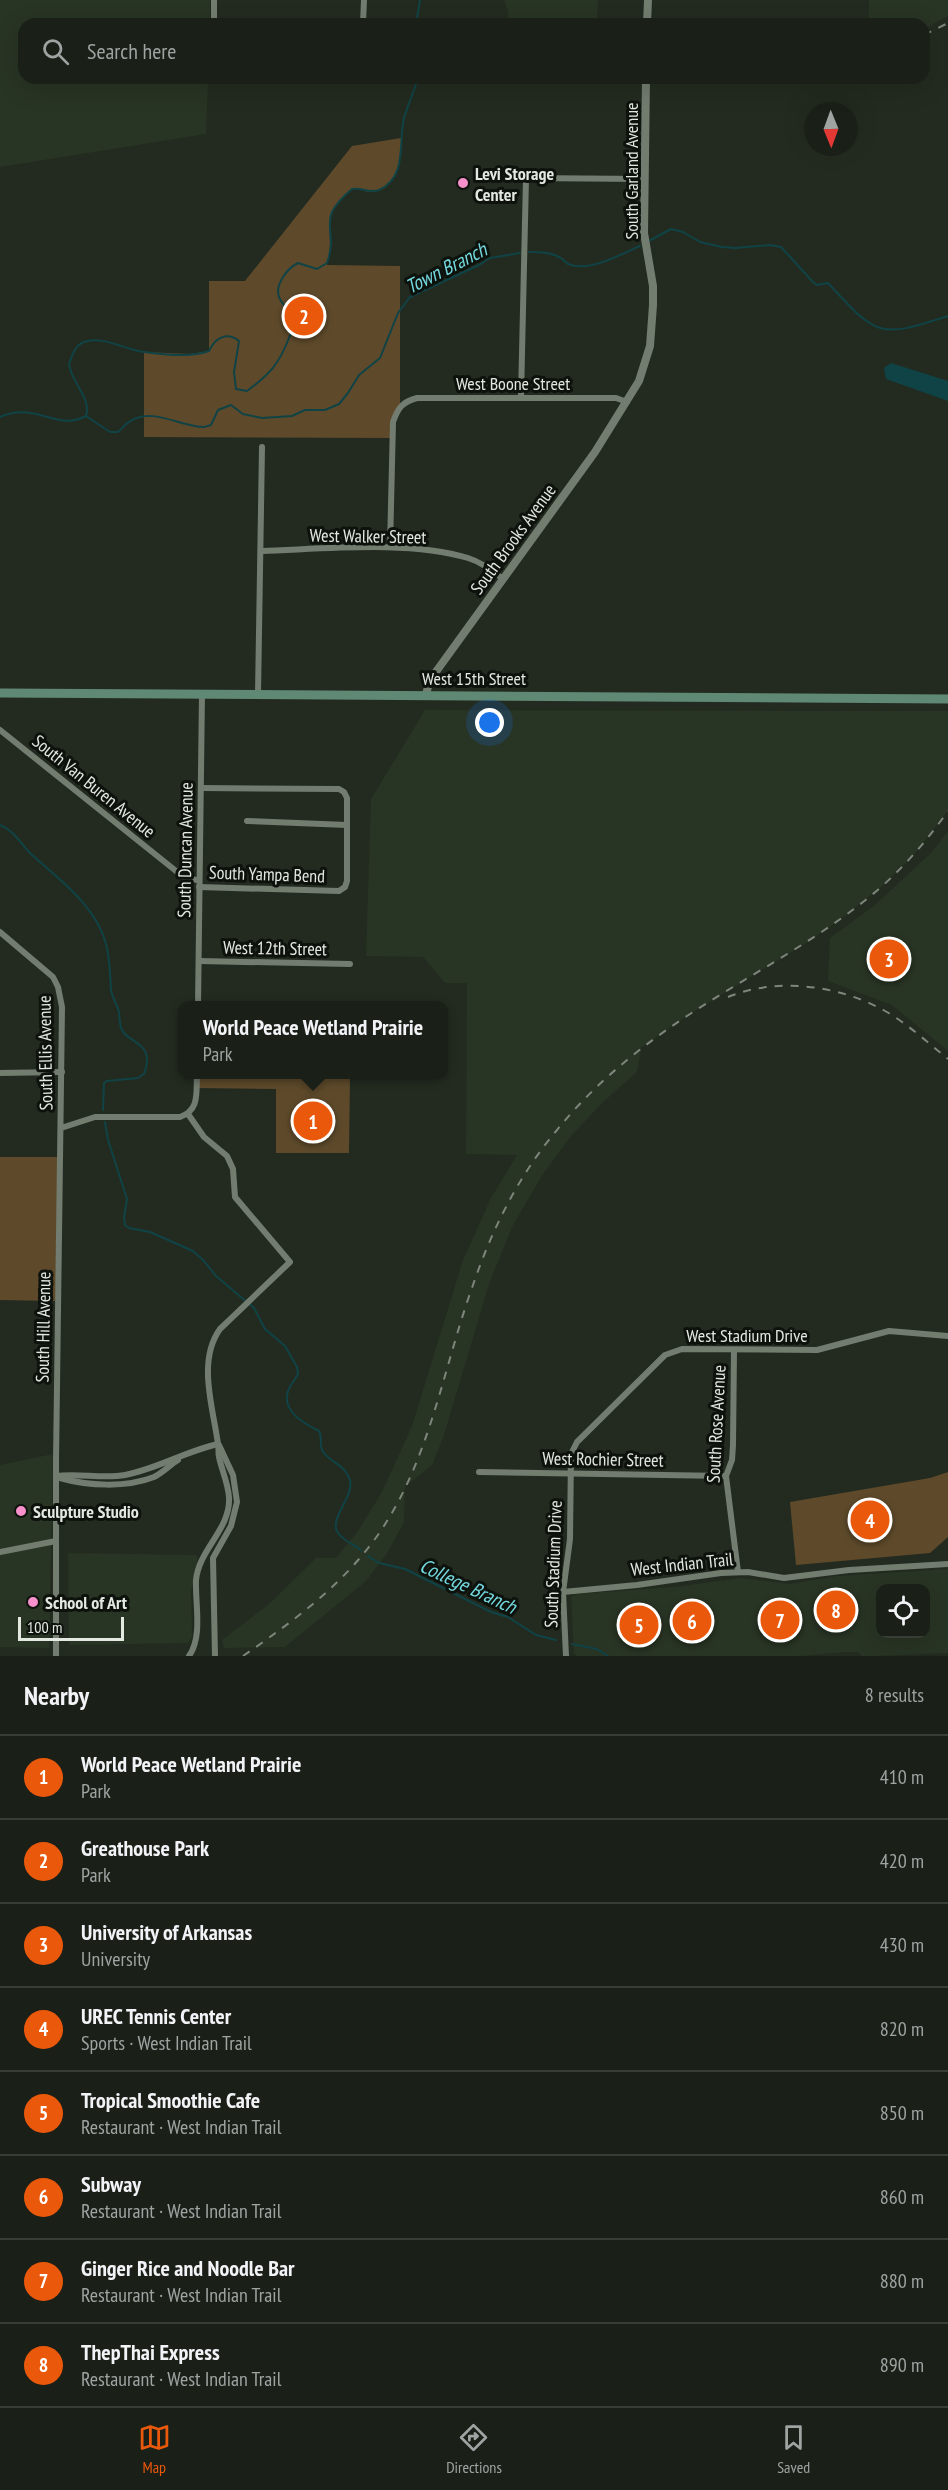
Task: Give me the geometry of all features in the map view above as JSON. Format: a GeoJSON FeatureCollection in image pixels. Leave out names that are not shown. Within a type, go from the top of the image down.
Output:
{"type":"FeatureCollection","features":[{"type":"Feature","properties":{"kind":"main road","name":"West 15th Street"},"geometry":{"type":"LineString","coordinates":[[0,693],[948,699]]}},
{"type":"Feature","properties":{"kind":"street"},"geometry":{"type":"LineString","coordinates":[[214,0],[214,18]]}},
{"type":"Feature","properties":{"kind":"street"},"geometry":{"type":"LineString","coordinates":[[363,0],[363,18]]}},
{"type":"Feature","properties":{"kind":"street"},"geometry":{"type":"LineString","coordinates":[[647,18],[648,0]]}},
{"type":"Feature","properties":{"kind":"street","name":"South Garland Avenue"},"geometry":{"type":"LineString","coordinates":[[627,402],[645,363],[653,324],[653,286],[644,233],[646,84]]}},
{"type":"Feature","properties":{"kind":"street"},"geometry":{"type":"LineString","coordinates":[[521,397],[526,178],[644,178]]}},
{"type":"Feature","properties":{"kind":"street","name":"West Boone Street"},"geometry":{"type":"LineString","coordinates":[[390,548],[393,422],[400,406],[407,400],[521,397],[616,398],[627,402]]}},
{"type":"Feature","properties":{"kind":"street","name":"South Brooks Avenue"},"geometry":{"type":"LineString","coordinates":[[426,694],[430,681],[595,452],[627,402]]}},
{"type":"Feature","properties":{"kind":"street"},"geometry":{"type":"LineString","coordinates":[[258,694],[262,447]]}},
{"type":"Feature","properties":{"kind":"street","name":"West Walker Street"},"geometry":{"type":"LineString","coordinates":[[262,551],[390,548],[451,554],[485,565],[503,579]]}},
{"type":"Feature","properties":{"kind":"street","name":"South Duncan Avenue"},"geometry":{"type":"LineString","coordinates":[[198,1001],[202,694]]}},
{"type":"Feature","properties":{"kind":"street","name":"South Van Buren Avenue"},"geometry":{"type":"LineString","coordinates":[[0,730],[186,879],[200,884]]}},
{"type":"Feature","properties":{"kind":"street","name":"South Yampa Bend"},"geometry":{"type":"LineString","coordinates":[[200,884],[339,891],[345,887],[347,880],[347,798],[344,792],[339,789],[201,788]]}},
{"type":"Feature","properties":{"kind":"street"},"geometry":{"type":"LineString","coordinates":[[247,821],[346,825]]}},
{"type":"Feature","properties":{"kind":"street","name":"South Ellis Avenue"},"geometry":{"type":"LineString","coordinates":[[0,932],[47,970],[58,987],[62,1007],[61,1128]]}},
{"type":"Feature","properties":{"kind":"street","name":"West 12th Street"},"geometry":{"type":"LineString","coordinates":[[199,961],[350,964]]}},
{"type":"Feature","properties":{"kind":"street"},"geometry":{"type":"LineString","coordinates":[[0,1073],[62,1072]]}},
{"type":"Feature","properties":{"kind":"street"},"geometry":{"type":"LineString","coordinates":[[61,1128],[95,1117],[180,1117],[188,1114],[196,1103],[197,1079]]}},
{"type":"Feature","properties":{"kind":"street"},"geometry":{"type":"LineString","coordinates":[[188,1114],[204,1137],[227,1156],[233,1169],[235,1197],[290,1262],[213,1339],[209,1355],[209,1389],[218,1455],[228,1486],[229,1506],[221,1530],[211,1543],[196,1578],[196,1644],[189,1656]]}},
{"type":"Feature","properties":{"kind":"street","name":"South Hill Avenue"},"geometry":{"type":"LineString","coordinates":[[56,1656],[61,1128]]}},
{"type":"Feature","properties":{"kind":"street","name":"West Stadium Drive"},"geometry":{"type":"LineString","coordinates":[[570,1473],[572,1454],[577,1442],[665,1355],[682,1349],[817,1350],[889,1331],[948,1336]]}},
{"type":"Feature","properties":{"kind":"street","name":"South Rose Avenue"},"geometry":{"type":"LineString","coordinates":[[734,1350],[733,1445],[732,1460],[726,1476],[738,1572]]}},
{"type":"Feature","properties":{"kind":"street"},"geometry":{"type":"LineString","coordinates":[[56,1476],[125,1475],[218,1444]]}},
{"type":"Feature","properties":{"kind":"street"},"geometry":{"type":"LineString","coordinates":[[215,1656],[213,1558],[231,1526],[237,1502],[233,1475],[218,1444]]}},
{"type":"Feature","properties":{"kind":"street"},"geometry":{"type":"LineString","coordinates":[[56,1476],[74,1482],[101,1484],[142,1481],[157,1476],[182,1455]]}},
{"type":"Feature","properties":{"kind":"street","name":"West Rochier Street"},"geometry":{"type":"LineString","coordinates":[[479,1472],[726,1476]]}},
{"type":"Feature","properties":{"kind":"street","name":"South Stadium Drive"},"geometry":{"type":"LineString","coordinates":[[566,1656],[563,1592],[570,1539],[570,1473]]}},
{"type":"Feature","properties":{"kind":"street"},"geometry":{"type":"LineString","coordinates":[[0,1552],[56,1541]]}},
{"type":"Feature","properties":{"kind":"street","name":"West Indian Trail"},"geometry":{"type":"LineString","coordinates":[[563,1592],[738,1572],[784,1578],[832,1571],[948,1564]]}},
{"type":"Feature","properties":{"kind":"shaded area"},"geometry":{"type":"Polygon","coordinates":[[[0,0],[210,0],[210,18],[18,18],[18,84],[208,84],[206,134],[0,167],[0,0]]]}},
{"type":"Feature","properties":{"kind":"shaded area"},"geometry":{"type":"Polygon","coordinates":[[[504,0],[598,0],[597,18],[508,18],[504,0]]]}},
{"type":"Feature","properties":{"kind":"shaded area"},"geometry":{"type":"Polygon","coordinates":[[[869,0],[948,0],[948,16],[930,26],[930,18],[869,18],[869,0]]]}},
{"type":"Feature","properties":{"kind":"shaded area"},"geometry":{"type":"Polygon","coordinates":[[[401,138],[401,155],[393,180],[380,190],[371,192],[352,189],[334,209],[329,224],[330,241],[327,265],[400,266],[400,405],[396,412],[393,438],[144,437],[144,352],[190,354],[209,351],[209,281],[245,281],[352,146],[401,138]]]}},
{"type":"Feature","properties":{"kind":"shaded area"},"geometry":{"type":"Polygon","coordinates":[[[425,710],[948,711],[948,811],[912,857],[882,886],[845,916],[808,942],[690,1014],[641,1048],[637,1072],[601,1104],[572,1135],[543,1174],[513,1225],[490,1281],[443,1438],[432,1465],[405,1487],[404,1522],[388,1552],[366,1581],[285,1647],[224,1648],[222,1640],[269,1604],[316,1558],[336,1558],[358,1531],[382,1492],[412,1426],[463,1260],[491,1198],[517,1155],[466,1154],[467,983],[445,983],[423,957],[366,956],[371,799],[425,710]]]}},
{"type":"Feature","properties":{"kind":"shaded area"},"geometry":{"type":"Polygon","coordinates":[[[948,831],[948,1051],[892,1005],[828,981],[830,938],[875,905],[932,852],[948,831]]]}},
{"type":"Feature","properties":{"kind":"shaded area"},"geometry":{"type":"Polygon","coordinates":[[[197,1079],[350,1079],[349,1153],[276,1153],[276,1089],[197,1088],[197,1079]]]}},
{"type":"Feature","properties":{"kind":"shaded area"},"geometry":{"type":"Polygon","coordinates":[[[0,1157],[61,1157],[58,1301],[0,1300],[0,1157]]]}},
{"type":"Feature","properties":{"kind":"shaded area"},"geometry":{"type":"Polygon","coordinates":[[[53,1454],[49,1648],[0,1647],[0,1465],[53,1454]]]}},
{"type":"Feature","properties":{"kind":"shaded area"},"geometry":{"type":"Polygon","coordinates":[[[948,1472],[948,1537],[930,1553],[796,1565],[790,1502],[930,1478],[948,1472]]]}},
{"type":"Feature","properties":{"kind":"shaded area"},"geometry":{"type":"Polygon","coordinates":[[[68,1553],[196,1555],[198,1559],[191,1592],[192,1637],[188,1643],[69,1645],[68,1553]]]}},
{"type":"Feature","properties":{"kind":"shaded area"},"geometry":{"type":"Polygon","coordinates":[[[948,1569],[948,1653],[877,1656],[862,1656],[858,1652],[845,1652],[801,1656],[577,1656],[574,1653],[571,1597],[577,1594],[674,1587],[741,1578],[790,1584],[837,1576],[948,1569]]]}},
{"type":"Feature","properties":{"kind":"water"},"geometry":{"type":"Polygon","coordinates":[[[891,363],[948,381],[948,401],[886,379],[884,368],[891,363]]]}},
{"type":"Feature","properties":{"kind":"waterway"},"geometry":{"type":"LineString","coordinates":[[417,18],[420,0]]}},
{"type":"Feature","properties":{"kind":"waterway"},"geometry":{"type":"LineString","coordinates":[[86,416],[86,403],[69,364],[76,348],[81,343],[91,340],[99,340],[137,351],[185,355],[209,351],[218,339],[226,336],[239,341],[234,372],[236,389],[247,391],[268,374],[281,355],[294,324],[293,314],[279,296],[278,290],[282,279],[298,263],[317,269],[327,263],[331,240],[330,217],[340,200],[352,189],[379,190],[394,177],[400,158],[404,118],[416,84]]}},
{"type":"Feature","properties":{"kind":"waterway","name":"Town Branch"},"geometry":{"type":"LineString","coordinates":[[649,241],[671,229],[683,232],[700,242],[722,247],[770,245],[781,247],[813,282],[817,285],[828,283],[858,314],[880,328],[892,330],[907,328],[948,316]]}},
{"type":"Feature","properties":{"kind":"waterway","name":"Town Branch"},"geometry":{"type":"LineString","coordinates":[[529,252],[549,253],[568,264],[585,266],[605,261],[640,246]]}},
{"type":"Feature","properties":{"kind":"waterway","name":"Town Branch"},"geometry":{"type":"LineString","coordinates":[[0,417],[25,412],[65,421],[86,416],[110,432],[118,432],[129,422],[147,416],[204,427],[211,425],[218,410],[231,405],[243,414],[262,418],[292,416],[305,410],[325,410],[339,404],[359,375],[380,358],[398,313],[410,297],[490,258],[520,253]]}},
{"type":"Feature","properties":{"kind":"waterway","name":"College Branch"},"geometry":{"type":"LineString","coordinates":[[0,825],[13,834],[30,853],[64,883],[94,917],[107,949],[111,990],[119,1012],[121,1028],[125,1035],[140,1045],[147,1056],[144,1074],[138,1078],[104,1083],[103,1110]]}},
{"type":"Feature","properties":{"kind":"waterway","name":"College Branch"},"geometry":{"type":"LineString","coordinates":[[105,1122],[108,1140],[127,1199],[125,1225],[129,1228],[150,1232],[193,1251],[216,1276],[254,1308],[265,1329],[285,1346],[297,1367],[298,1374],[288,1391],[288,1405],[296,1416],[319,1431],[322,1450],[348,1475],[350,1487],[338,1515],[336,1527],[343,1538],[361,1550]]}},
{"type":"Feature","properties":{"kind":"waterway","name":"College Branch"},"geometry":{"type":"LineString","coordinates":[[368,1556],[379,1563],[405,1569],[491,1612],[508,1617],[536,1635],[556,1640]]}},
{"type":"Feature","properties":{"kind":"waterway","name":"College Branch"},"geometry":{"type":"LineString","coordinates":[[572,1644],[597,1649],[608,1656]]}},
{"type":"Feature","properties":{"kind":"railway"},"geometry":{"type":"LineString","coordinates":[[930,32],[948,23]]}},
{"type":"Feature","properties":{"kind":"railway"},"geometry":{"type":"LineString","coordinates":[[243,1656],[297,1617],[330,1589],[361,1557],[394,1510],[422,1448],[462,1317],[489,1243],[519,1184],[543,1147],[571,1113],[602,1082],[654,1039],[811,939],[858,906],[899,870],[933,832],[948,811]]}},
{"type":"Feature","properties":{"kind":"railway"},"geometry":{"type":"LineString","coordinates":[[728,997],[767,987],[787,986],[808,987],[848,995],[893,1016],[948,1059]]}},
{"type":"Feature","properties":{"kind":"place","name":"Levi Storage Center"},"geometry":{"type":"Point","coordinates":[463,183]}},
{"type":"Feature","properties":{"kind":"place","name":"Greathouse Park"},"geometry":{"type":"Point","coordinates":[304,316]}},
{"type":"Feature","properties":{"kind":"place","name":"University of Arkansas"},"geometry":{"type":"Point","coordinates":[889,959]}},
{"type":"Feature","properties":{"kind":"place","name":"World Peace Wetland Prairie"},"geometry":{"type":"Point","coordinates":[313,1121]}},
{"type":"Feature","properties":{"kind":"place","name":"Sculpture Studio"},"geometry":{"type":"Point","coordinates":[21,1511]}},
{"type":"Feature","properties":{"kind":"place","name":"UREC Tennis Center"},"geometry":{"type":"Point","coordinates":[870,1520]}},
{"type":"Feature","properties":{"kind":"place","name":"School of Art"},"geometry":{"type":"Point","coordinates":[33,1602]}},
{"type":"Feature","properties":{"kind":"place","name":"ThepThai Express"},"geometry":{"type":"Point","coordinates":[836,1610]}},
{"type":"Feature","properties":{"kind":"place","name":"Ginger Rice and Noodle Bar"},"geometry":{"type":"Point","coordinates":[780,1620]}},
{"type":"Feature","properties":{"kind":"place","name":"Subway"},"geometry":{"type":"Point","coordinates":[692,1621]}},
{"type":"Feature","properties":{"kind":"place","name":"Tropical Smoothie Cafe"},"geometry":{"type":"Point","coordinates":[639,1625]}}]}
